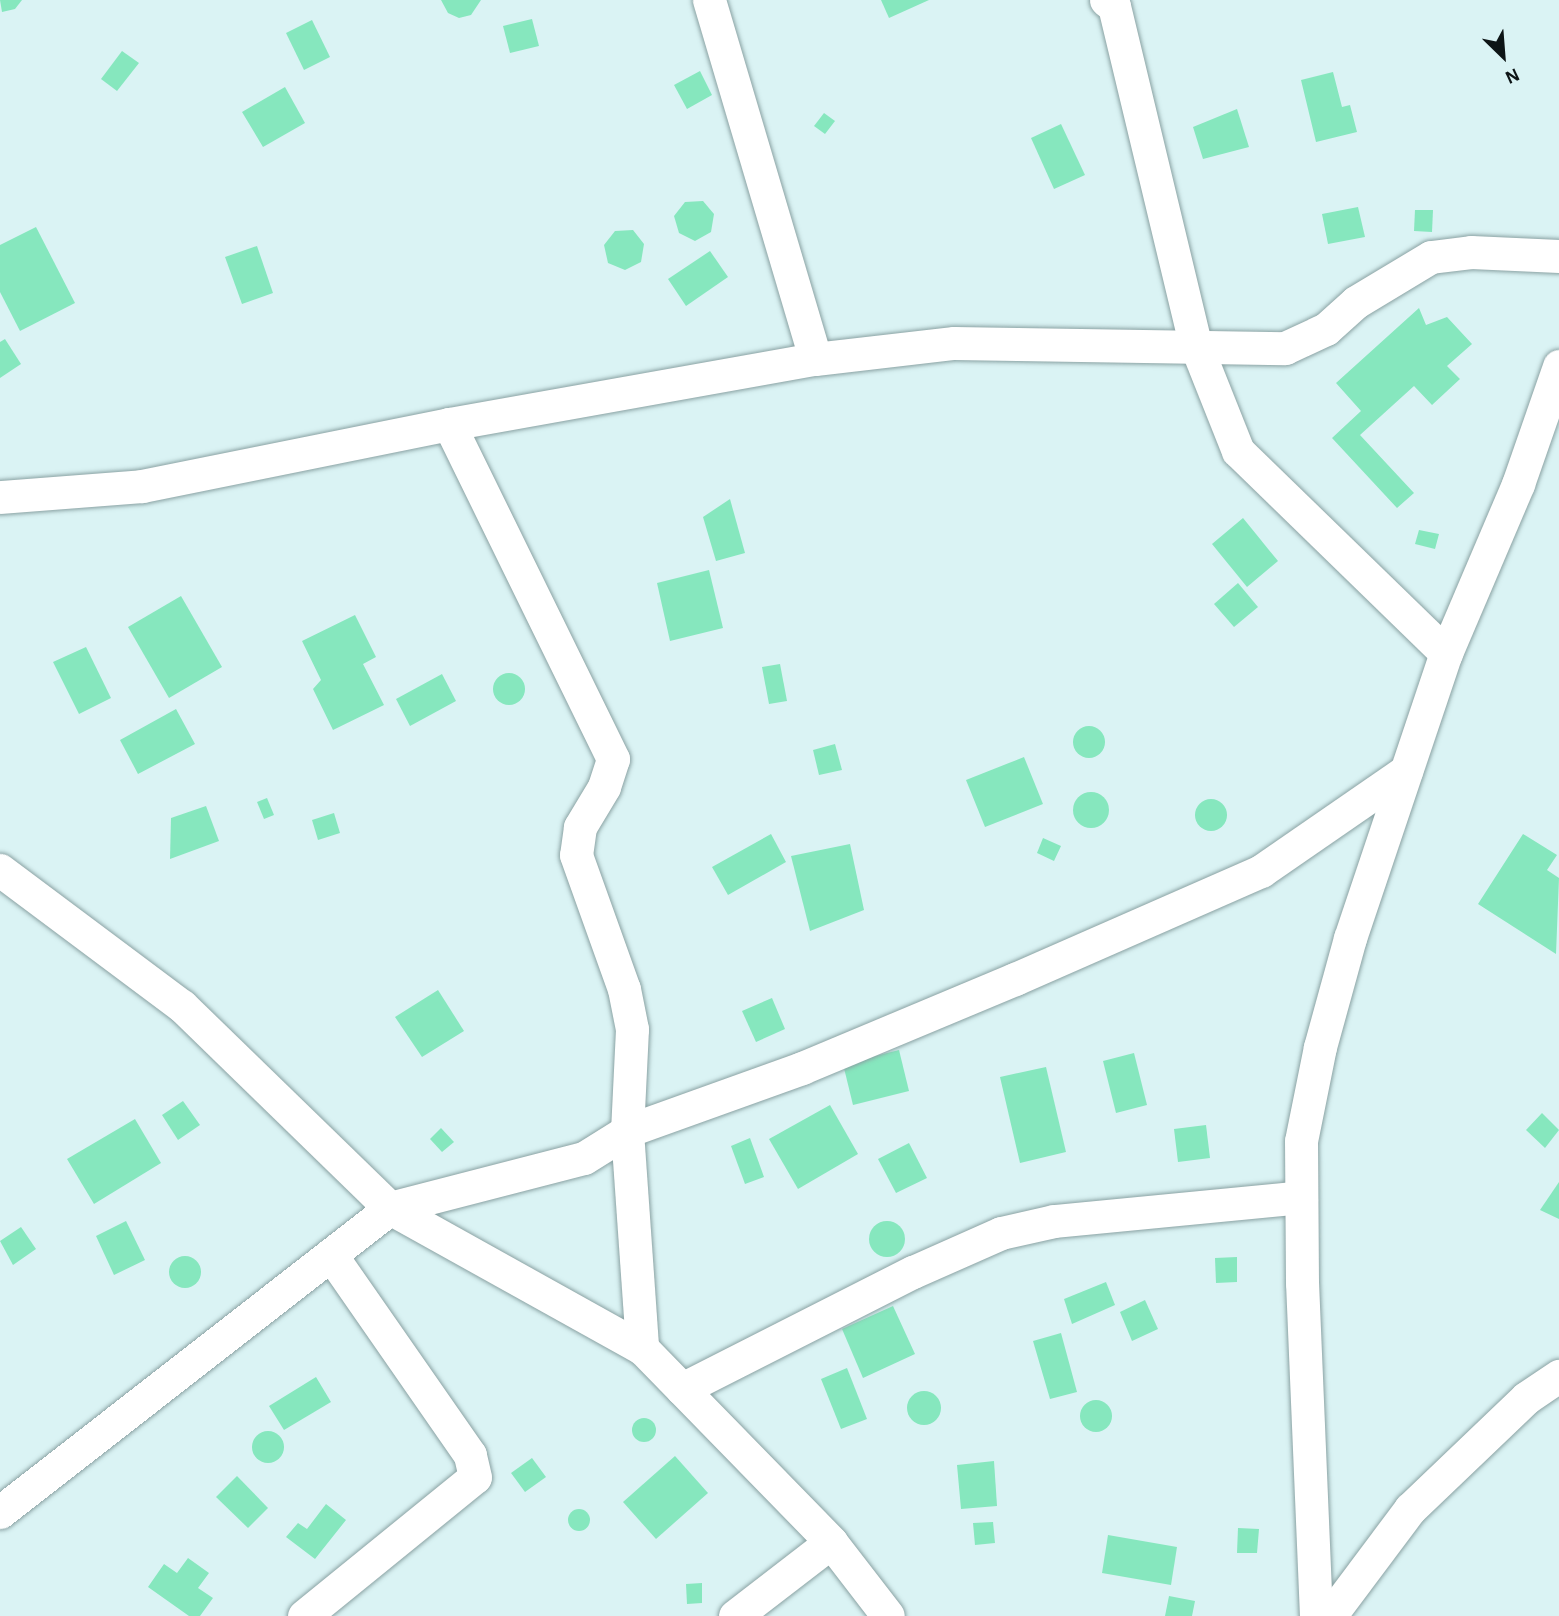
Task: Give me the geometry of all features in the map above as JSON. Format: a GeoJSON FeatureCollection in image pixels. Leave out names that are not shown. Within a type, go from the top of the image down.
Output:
{"type":"FeatureCollection","features":[{"type":"Feature","properties":{"kind":"street"},"geometry":{"type":"LineString","coordinates":[[709,0],[815,359]]}},
{"type":"Feature","properties":{"kind":"street"},"geometry":{"type":"LineString","coordinates":[[1114,2],[1195,344],[1238,451],[1446,653]]}},
{"type":"Feature","properties":{"kind":"street"},"geometry":{"type":"LineString","coordinates":[[0,497],[142,486],[449,424],[815,359],[954,343],[1195,344],[1285,348],[1326,328],[1356,302],[1431,257],[1471,252],[1559,256]]}},
{"type":"Feature","properties":{"kind":"street"},"geometry":{"type":"LineString","coordinates":[[1316,1616],[1301,1142],[1320,1047],[1406,771],[1446,653],[1518,484],[1559,366]]}},
{"type":"Feature","properties":{"kind":"street"},"geometry":{"type":"LineString","coordinates":[[449,424],[613,759],[604,787],[580,827],[576,855],[624,989],[632,1029],[627,1131],[642,1348]]}},
{"type":"Feature","properties":{"kind":"street"},"geometry":{"type":"LineString","coordinates":[[0,1512],[390,1208],[584,1158],[627,1131],[827,1057],[1261,871],[1406,771]]}},
{"type":"Feature","properties":{"kind":"street"},"geometry":{"type":"LineString","coordinates":[[0,870],[182,1006],[390,1208],[642,1348],[831,1542],[888,1616]]}},
{"type":"Feature","properties":{"kind":"street"},"geometry":{"type":"LineString","coordinates":[[682,1389],[913,1272],[1001,1233],[1054,1221],[1301,1197]]}},
{"type":"Feature","properties":{"kind":"street"},"geometry":{"type":"LineString","coordinates":[[304,1616],[475,1477],[470,1455],[331,1255]]}},
{"type":"Feature","properties":{"kind":"street"},"geometry":{"type":"LineString","coordinates":[[1330,1616],[1409,1509],[1526,1398],[1559,1376]]}},
{"type":"Feature","properties":{"kind":"street"},"geometry":{"type":"LineString","coordinates":[[735,1616],[831,1542]]}},
{"type":"Feature","properties":{"kind":"building"},"geometry":{"type":"Polygon","coordinates":[[[0,0],[22,0],[15,9],[2,12],[0,0]]]}},
{"type":"Feature","properties":{"kind":"building"},"geometry":{"type":"Polygon","coordinates":[[[441,0],[481,0],[471,15],[459,18],[448,13],[441,0]]]}},
{"type":"Feature","properties":{"kind":"building"},"geometry":{"type":"Polygon","coordinates":[[[881,0],[929,0],[889,18],[881,0]]]}},
{"type":"Feature","properties":{"kind":"building"},"geometry":{"type":"Polygon","coordinates":[[[532,19],[539,46],[510,53],[503,26],[532,19]]]}},
{"type":"Feature","properties":{"kind":"building"},"geometry":{"type":"Polygon","coordinates":[[[312,20],[330,57],[304,70],[286,33],[312,20]]]}},
{"type":"Feature","properties":{"kind":"building"},"geometry":{"type":"Polygon","coordinates":[[[122,51],[139,63],[117,91],[101,79],[122,51]]]}},
{"type":"Feature","properties":{"kind":"building"},"geometry":{"type":"Polygon","coordinates":[[[700,71],[712,95],[687,109],[674,85],[700,71]]]}},
{"type":"Feature","properties":{"kind":"building"},"geometry":{"type":"Polygon","coordinates":[[[1333,72],[1342,107],[1350,105],[1357,132],[1316,142],[1301,80],[1333,72]]]}},
{"type":"Feature","properties":{"kind":"building"},"geometry":{"type":"Polygon","coordinates":[[[285,87],[305,123],[263,147],[242,112],[285,87]]]}},
{"type":"Feature","properties":{"kind":"building"},"geometry":{"type":"Polygon","coordinates":[[[1237,109],[1249,147],[1203,159],[1193,127],[1237,109]]]}},
{"type":"Feature","properties":{"kind":"building"},"geometry":{"type":"Polygon","coordinates":[[[824,113],[835,121],[825,134],[814,126],[824,113]]]}},
{"type":"Feature","properties":{"kind":"building"},"geometry":{"type":"Polygon","coordinates":[[[1061,124],[1085,175],[1054,189],[1031,138],[1061,124]]]}},
{"type":"Feature","properties":{"kind":"building"},"geometry":{"type":"Polygon","coordinates":[[[703,201],[714,214],[711,232],[695,241],[679,233],[674,216],[685,202],[703,201]]]}},
{"type":"Feature","properties":{"kind":"building"},"geometry":{"type":"Polygon","coordinates":[[[1358,207],[1365,237],[1328,244],[1322,214],[1358,207]]]}},
{"type":"Feature","properties":{"kind":"building"},"geometry":{"type":"Polygon","coordinates":[[[1415,210],[1433,210],[1432,232],[1414,231],[1415,210]]]}},
{"type":"Feature","properties":{"kind":"building"},"geometry":{"type":"Polygon","coordinates":[[[36,227],[75,303],[20,331],[0,292],[0,245],[36,227]]]}},
{"type":"Feature","properties":{"kind":"building"},"geometry":{"type":"Polygon","coordinates":[[[633,230],[644,244],[641,262],[625,270],[608,263],[604,245],[615,231],[633,230]]]}},
{"type":"Feature","properties":{"kind":"building"},"geometry":{"type":"Polygon","coordinates":[[[257,246],[273,293],[242,304],[225,257],[257,246]]]}},
{"type":"Feature","properties":{"kind":"building"},"geometry":{"type":"Polygon","coordinates":[[[710,251],[728,277],[686,306],[668,279],[710,251]]]}},
{"type":"Feature","properties":{"kind":"building"},"geometry":{"type":"Polygon","coordinates":[[[1419,308],[1426,325],[1447,317],[1472,344],[1447,366],[1460,379],[1432,405],[1414,386],[1360,435],[1414,493],[1397,508],[1332,438],[1361,411],[1336,383],[1419,308]]]}},
{"type":"Feature","properties":{"kind":"building"},"geometry":{"type":"Polygon","coordinates":[[[5,339],[21,364],[0,378],[0,342],[5,339]]]}},
{"type":"Feature","properties":{"kind":"building"},"geometry":{"type":"Polygon","coordinates":[[[730,499],[745,553],[716,561],[703,517],[730,499]]]}},
{"type":"Feature","properties":{"kind":"building"},"geometry":{"type":"Polygon","coordinates":[[[1243,518],[1278,561],[1247,587],[1212,544],[1243,518]]]}},
{"type":"Feature","properties":{"kind":"building"},"geometry":{"type":"Polygon","coordinates":[[[1419,530],[1439,534],[1435,549],[1415,544],[1419,530]]]}},
{"type":"Feature","properties":{"kind":"building"},"geometry":{"type":"Polygon","coordinates":[[[709,570],[723,628],[670,641],[657,583],[709,570]]]}},
{"type":"Feature","properties":{"kind":"building"},"geometry":{"type":"Polygon","coordinates":[[[1238,583],[1258,607],[1234,627],[1214,604],[1238,583]]]}},
{"type":"Feature","properties":{"kind":"building"},"geometry":{"type":"Polygon","coordinates":[[[181,596],[222,667],[169,698],[128,627],[181,596]]]}},
{"type":"Feature","properties":{"kind":"building"},"geometry":{"type":"Polygon","coordinates":[[[355,615],[376,657],[363,664],[384,705],[333,730],[313,689],[321,680],[302,641],[355,615]]]}},
{"type":"Feature","properties":{"kind":"building"},"geometry":{"type":"Polygon","coordinates":[[[86,647],[111,698],[79,714],[53,662],[86,647]]]}},
{"type":"Feature","properties":{"kind":"building"},"geometry":{"type":"Polygon","coordinates":[[[780,664],[787,701],[769,704],[762,667],[780,664]]]}},
{"type":"Feature","properties":{"kind":"building"},"geometry":{"type":"Polygon","coordinates":[[[509,673],[520,678],[525,689],[520,700],[509,705],[498,700],[493,689],[498,678],[509,673]]]}},
{"type":"Feature","properties":{"kind":"building"},"geometry":{"type":"Polygon","coordinates":[[[442,674],[456,701],[410,726],[396,699],[442,674]]]}},
{"type":"Feature","properties":{"kind":"building"},"geometry":{"type":"Polygon","coordinates":[[[176,709],[195,744],[138,774],[120,740],[176,709]]]}},
{"type":"Feature","properties":{"kind":"building"},"geometry":{"type":"Polygon","coordinates":[[[1089,726],[1100,731],[1105,742],[1100,753],[1089,758],[1078,753],[1073,742],[1078,731],[1089,726]]]}},
{"type":"Feature","properties":{"kind":"building"},"geometry":{"type":"Polygon","coordinates":[[[835,744],[842,770],[819,775],[813,750],[835,744]]]}},
{"type":"Feature","properties":{"kind":"building"},"geometry":{"type":"Polygon","coordinates":[[[1024,757],[1043,804],[985,827],[966,780],[1024,757]]]}},
{"type":"Feature","properties":{"kind":"building"},"geometry":{"type":"Polygon","coordinates":[[[1091,792],[1104,797],[1109,810],[1104,823],[1091,828],[1078,823],[1073,810],[1078,797],[1091,792]]]}},
{"type":"Feature","properties":{"kind":"building"},"geometry":{"type":"Polygon","coordinates":[[[267,798],[274,815],[264,819],[257,802],[267,798]]]}},
{"type":"Feature","properties":{"kind":"building"},"geometry":{"type":"Polygon","coordinates":[[[1211,799],[1222,804],[1227,815],[1222,826],[1211,831],[1200,826],[1195,815],[1200,804],[1211,799]]]}},
{"type":"Feature","properties":{"kind":"building"},"geometry":{"type":"Polygon","coordinates":[[[206,806],[219,841],[170,859],[171,818],[206,806]]]}},
{"type":"Feature","properties":{"kind":"building"},"geometry":{"type":"Polygon","coordinates":[[[334,813],[340,833],[318,840],[312,820],[334,813]]]}},
{"type":"Feature","properties":{"kind":"building"},"geometry":{"type":"Polygon","coordinates":[[[771,834],[786,862],[728,895],[712,867],[771,834]]]}},
{"type":"Feature","properties":{"kind":"building"},"geometry":{"type":"Polygon","coordinates":[[[1523,834],[1557,855],[1547,870],[1559,878],[1556,954],[1478,904],[1523,834]]]}},
{"type":"Feature","properties":{"kind":"building"},"geometry":{"type":"Polygon","coordinates":[[[1043,838],[1061,846],[1054,861],[1037,853],[1043,838]]]}},
{"type":"Feature","properties":{"kind":"building"},"geometry":{"type":"Polygon","coordinates":[[[850,844],[864,910],[810,931],[791,856],[850,844]]]}},
{"type":"Feature","properties":{"kind":"building"},"geometry":{"type":"Polygon","coordinates":[[[438,990],[464,1031],[422,1057],[395,1017],[438,990]]]}},
{"type":"Feature","properties":{"kind":"building"},"geometry":{"type":"Polygon","coordinates":[[[772,998],[785,1029],[756,1042],[742,1011],[772,998]]]}},
{"type":"Feature","properties":{"kind":"building"},"geometry":{"type":"Polygon","coordinates":[[[899,1050],[909,1091],[853,1105],[843,1064],[899,1050]]]}},
{"type":"Feature","properties":{"kind":"building"},"geometry":{"type":"Polygon","coordinates":[[[1134,1053],[1147,1105],[1116,1113],[1103,1061],[1134,1053]]]}},
{"type":"Feature","properties":{"kind":"building"},"geometry":{"type":"Polygon","coordinates":[[[1046,1067],[1066,1152],[1020,1163],[1000,1077],[1046,1067]]]}},
{"type":"Feature","properties":{"kind":"building"},"geometry":{"type":"Polygon","coordinates":[[[183,1101],[200,1125],[178,1140],[162,1115],[183,1101]]]}},
{"type":"Feature","properties":{"kind":"building"},"geometry":{"type":"Polygon","coordinates":[[[830,1105],[858,1154],[798,1189],[769,1139],[830,1105]]]}},
{"type":"Feature","properties":{"kind":"building"},"geometry":{"type":"Polygon","coordinates":[[[1542,1113],[1559,1130],[1545,1148],[1526,1130],[1542,1113]]]}},
{"type":"Feature","properties":{"kind":"building"},"geometry":{"type":"Polygon","coordinates":[[[135,1119],[161,1163],[94,1204],[67,1159],[135,1119]]]}},
{"type":"Feature","properties":{"kind":"building"},"geometry":{"type":"Polygon","coordinates":[[[1206,1125],[1210,1158],[1178,1162],[1174,1129],[1206,1125]]]}},
{"type":"Feature","properties":{"kind":"building"},"geometry":{"type":"Polygon","coordinates":[[[441,1128],[454,1142],[442,1152],[430,1139],[441,1128]]]}},
{"type":"Feature","properties":{"kind":"building"},"geometry":{"type":"Polygon","coordinates":[[[750,1138],[764,1177],[745,1184],[731,1146],[750,1138]]]}},
{"type":"Feature","properties":{"kind":"building"},"geometry":{"type":"Polygon","coordinates":[[[909,1143],[927,1178],[896,1193],[878,1159],[909,1143]]]}},
{"type":"Feature","properties":{"kind":"building"},"geometry":{"type":"Polygon","coordinates":[[[1559,1182],[1559,1219],[1540,1210],[1559,1182]]]}},
{"type":"Feature","properties":{"kind":"building"},"geometry":{"type":"Polygon","coordinates":[[[126,1221],[145,1260],[114,1275],[96,1236],[126,1221]]]}},
{"type":"Feature","properties":{"kind":"building"},"geometry":{"type":"Polygon","coordinates":[[[887,1221],[899,1227],[905,1239],[899,1251],[887,1257],[875,1251],[869,1239],[875,1227],[887,1221]]]}},
{"type":"Feature","properties":{"kind":"building"},"geometry":{"type":"Polygon","coordinates":[[[21,1227],[36,1249],[13,1265],[0,1241],[21,1227]]]}},
{"type":"Feature","properties":{"kind":"building"},"geometry":{"type":"Polygon","coordinates":[[[185,1256],[196,1261],[201,1272],[196,1283],[185,1288],[174,1283],[169,1272],[174,1261],[185,1256]]]}},
{"type":"Feature","properties":{"kind":"building"},"geometry":{"type":"Polygon","coordinates":[[[1237,1257],[1237,1282],[1216,1283],[1215,1258],[1237,1257]]]}},
{"type":"Feature","properties":{"kind":"building"},"geometry":{"type":"Polygon","coordinates":[[[1106,1282],[1115,1305],[1072,1324],[1064,1299],[1106,1282]]]}},
{"type":"Feature","properties":{"kind":"building"},"geometry":{"type":"Polygon","coordinates":[[[1145,1300],[1158,1329],[1132,1341],[1120,1312],[1145,1300]]]}},
{"type":"Feature","properties":{"kind":"building"},"geometry":{"type":"Polygon","coordinates":[[[893,1306],[915,1354],[863,1378],[842,1329],[893,1306]]]}},
{"type":"Feature","properties":{"kind":"building"},"geometry":{"type":"Polygon","coordinates":[[[1061,1333],[1077,1392],[1050,1399],[1033,1341],[1061,1333]]]}},
{"type":"Feature","properties":{"kind":"building"},"geometry":{"type":"Polygon","coordinates":[[[847,1368],[867,1419],[841,1429],[821,1379],[847,1368]]]}},
{"type":"Feature","properties":{"kind":"building"},"geometry":{"type":"Polygon","coordinates":[[[316,1377],[331,1402],[284,1430],[269,1406],[316,1377]]]}},
{"type":"Feature","properties":{"kind":"building"},"geometry":{"type":"Polygon","coordinates":[[[924,1391],[936,1396],[941,1408],[936,1420],[924,1425],[912,1420],[907,1408],[912,1396],[924,1391]]]}},
{"type":"Feature","properties":{"kind":"building"},"geometry":{"type":"Polygon","coordinates":[[[1096,1400],[1107,1405],[1112,1416],[1107,1427],[1096,1432],[1085,1427],[1080,1416],[1085,1405],[1096,1400]]]}},
{"type":"Feature","properties":{"kind":"building"},"geometry":{"type":"Polygon","coordinates":[[[644,1418],[655,1425],[656,1430],[649,1441],[644,1442],[633,1435],[632,1430],[639,1419],[644,1418]]]}},
{"type":"Feature","properties":{"kind":"building"},"geometry":{"type":"Polygon","coordinates":[[[268,1431],[279,1436],[284,1447],[279,1458],[268,1463],[257,1458],[252,1447],[257,1436],[268,1431]]]}},
{"type":"Feature","properties":{"kind":"building"},"geometry":{"type":"Polygon","coordinates":[[[675,1456],[708,1493],[656,1539],[623,1502],[675,1456]]]}},
{"type":"Feature","properties":{"kind":"building"},"geometry":{"type":"Polygon","coordinates":[[[532,1458],[546,1477],[525,1492],[511,1473],[532,1458]]]}},
{"type":"Feature","properties":{"kind":"building"},"geometry":{"type":"Polygon","coordinates":[[[994,1461],[997,1506],[961,1509],[957,1465],[994,1461]]]}},
{"type":"Feature","properties":{"kind":"building"},"geometry":{"type":"Polygon","coordinates":[[[237,1476],[268,1508],[248,1528],[216,1497],[237,1476]]]}},
{"type":"Feature","properties":{"kind":"building"},"geometry":{"type":"Polygon","coordinates":[[[326,1504],[346,1520],[315,1559],[286,1537],[298,1523],[307,1529],[326,1504]]]}},
{"type":"Feature","properties":{"kind":"building"},"geometry":{"type":"Polygon","coordinates":[[[579,1509],[587,1512],[590,1520],[587,1528],[579,1531],[571,1528],[568,1520],[571,1512],[579,1509]]]}},
{"type":"Feature","properties":{"kind":"building"},"geometry":{"type":"Polygon","coordinates":[[[993,1522],[995,1543],[975,1545],[973,1523],[993,1522]]]}},
{"type":"Feature","properties":{"kind":"building"},"geometry":{"type":"Polygon","coordinates":[[[1238,1528],[1259,1529],[1257,1553],[1237,1553],[1238,1528]]]}},
{"type":"Feature","properties":{"kind":"building"},"geometry":{"type":"Polygon","coordinates":[[[1108,1535],[1177,1547],[1171,1585],[1102,1573],[1108,1535]]]}},
{"type":"Feature","properties":{"kind":"building"},"geometry":{"type":"Polygon","coordinates":[[[188,1558],[209,1573],[198,1588],[213,1598],[200,1616],[189,1616],[148,1587],[164,1564],[177,1573],[188,1558]]]}},
{"type":"Feature","properties":{"kind":"building"},"geometry":{"type":"Polygon","coordinates":[[[702,1583],[702,1603],[687,1604],[686,1584],[702,1583]]]}},
{"type":"Feature","properties":{"kind":"building"},"geometry":{"type":"Polygon","coordinates":[[[1169,1596],[1195,1601],[1192,1616],[1165,1616],[1169,1596]]]}}]}
